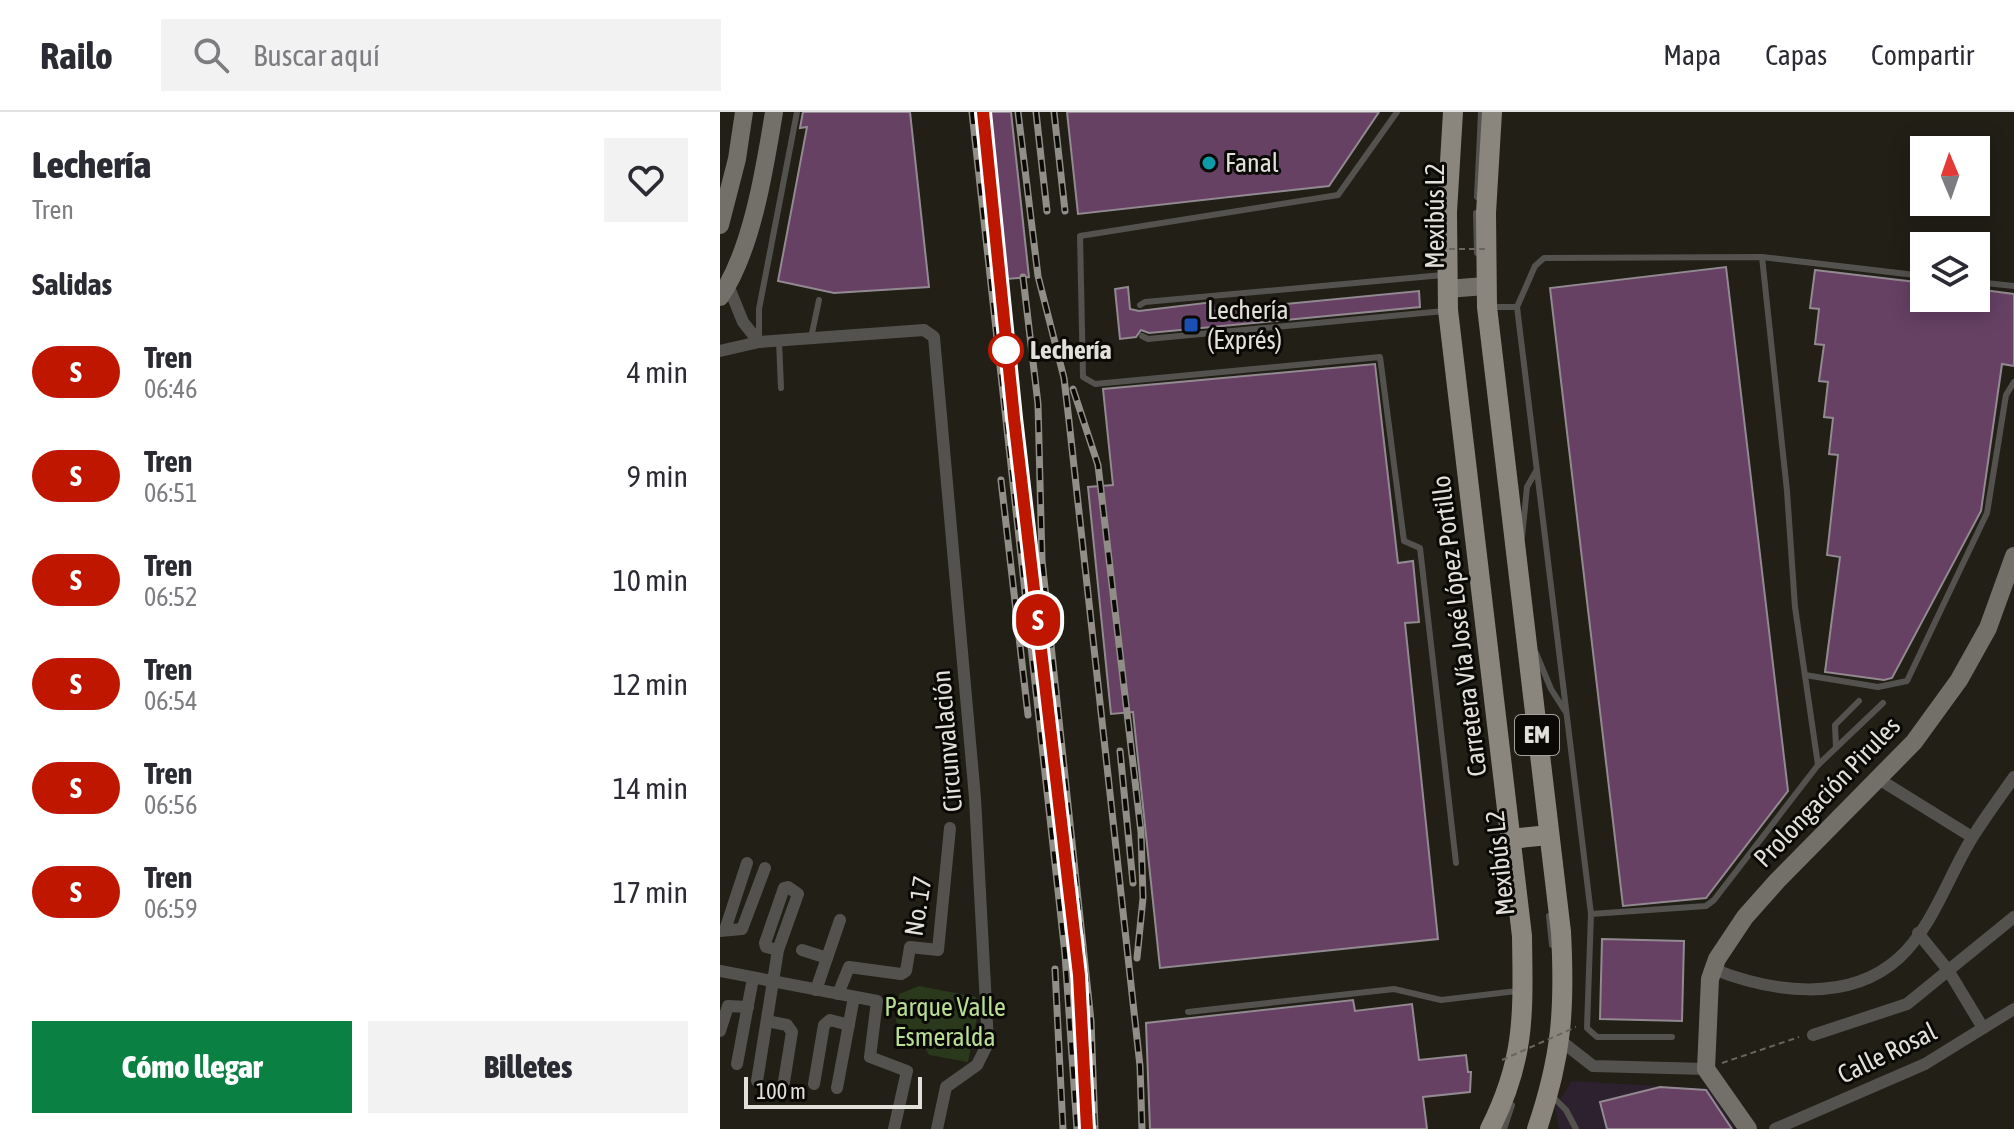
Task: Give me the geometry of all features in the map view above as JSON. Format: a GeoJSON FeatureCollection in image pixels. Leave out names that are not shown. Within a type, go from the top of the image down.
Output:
{"type":"FeatureCollection","features":[{"type":"Feature","properties":{"kind":"main road"},"geometry":{"type":"LineString","coordinates":[[720,225],[737,159],[744,112]]}},
{"type":"Feature","properties":{"kind":"main road"},"geometry":{"type":"LineString","coordinates":[[724,291],[766,161],[774,112]]}},
{"type":"Feature","properties":{"kind":"main road","name":"Carretera Vía José López Portillo"},"geometry":{"type":"LineString","coordinates":[[1456,112],[1448,310],[1514,838],[1527,990],[1517,1065],[1493,1126]]}},
{"type":"Feature","properties":{"kind":"main road","name":"EM"},"geometry":{"type":"LineString","coordinates":[[1492,112],[1482,286],[1517,564],[1565,1002],[1561,1041],[1537,1129]]}},
{"type":"Feature","properties":{"kind":"main road"},"geometry":{"type":"LineString","coordinates":[[1449,284],[1482,286]]}},
{"type":"Feature","properties":{"kind":"main road","name":"Prolongación Pirules"},"geometry":{"type":"LineString","coordinates":[[1706,1069],[1713,969],[1745,917],[1914,742],[1959,680],[1988,628],[2014,556]]}},
{"type":"Feature","properties":{"kind":"main road"},"geometry":{"type":"LineString","coordinates":[[1514,838],[1545,835]]}},
{"type":"Feature","properties":{"kind":"main road"},"geometry":{"type":"LineString","coordinates":[[1706,1069],[1748,1129]]}},
{"type":"Feature","properties":{"kind":"street"},"geometry":{"type":"LineString","coordinates":[[724,291],[759,342]]}},
{"type":"Feature","properties":{"kind":"street","name":"Circunvalación"},"geometry":{"type":"LineString","coordinates":[[811,338],[930,331],[934,337],[975,798],[988,1043],[977,1065],[946,1087],[937,1129]]}},
{"type":"Feature","properties":{"kind":"street"},"geometry":{"type":"LineString","coordinates":[[720,351],[759,342],[811,338]]}},
{"type":"Feature","properties":{"kind":"street"},"geometry":{"type":"LineString","coordinates":[[1713,969],[1765,987],[1828,988],[1878,974],[1900,957],[1918,933],[1972,837],[2014,777]]}},
{"type":"Feature","properties":{"kind":"street"},"geometry":{"type":"LineString","coordinates":[[1877,778],[1972,837]]}},
{"type":"Feature","properties":{"kind":"street","name":"No. 17"},"geometry":{"type":"LineString","coordinates":[[838,994],[849,967],[901,974],[906,971],[910,947],[938,950],[950,828]]}},
{"type":"Feature","properties":{"kind":"street"},"geometry":{"type":"LineString","coordinates":[[747,863],[722,930],[742,929],[765,868]]}},
{"type":"Feature","properties":{"kind":"street"},"geometry":{"type":"LineString","coordinates":[[757,1081],[778,950],[798,894],[788,887],[784,888],[765,943],[778,950]]}},
{"type":"Feature","properties":{"kind":"street"},"geometry":{"type":"LineString","coordinates":[[1813,1035],[1896,1010],[2014,917]]}},
{"type":"Feature","properties":{"kind":"street"},"geometry":{"type":"LineString","coordinates":[[816,990],[840,920]]}},
{"type":"Feature","properties":{"kind":"street"},"geometry":{"type":"LineString","coordinates":[[1918,933],[1948,970],[1983,1028]]}},
{"type":"Feature","properties":{"kind":"street"},"geometry":{"type":"LineString","coordinates":[[802,950],[827,958]]}},
{"type":"Feature","properties":{"kind":"street"},"geometry":{"type":"LineString","coordinates":[[720,971],[877,1001],[870,1057],[907,1071],[894,1129]]}},
{"type":"Feature","properties":{"kind":"street"},"geometry":{"type":"LineString","coordinates":[[737,1064],[753,978]]}},
{"type":"Feature","properties":{"kind":"street"},"geometry":{"type":"LineString","coordinates":[[837,1088],[854,997]]}},
{"type":"Feature","properties":{"kind":"street"},"geometry":{"type":"LineString","coordinates":[[720,1031],[728,1006],[748,1007]]}},
{"type":"Feature","properties":{"kind":"street","name":"Calle Rosal"},"geometry":{"type":"LineString","coordinates":[[1775,1129],[1925,1064],[2014,1009]]}},
{"type":"Feature","properties":{"kind":"street"},"geometry":{"type":"LineString","coordinates":[[814,1084],[824,1025],[830,1020],[849,1025]]}},
{"type":"Feature","properties":{"kind":"street"},"geometry":{"type":"LineString","coordinates":[[767,1021],[787,1025],[792,1032],[783,1088]]}},
{"type":"Feature","properties":{"kind":"street"},"geometry":{"type":"LineString","coordinates":[[1561,1041],[1593,1066],[1706,1069]]}},
{"type":"Feature","properties":{"kind":"lane"},"geometry":{"type":"LineString","coordinates":[[759,342],[759,309],[797,112]]}},
{"type":"Feature","properties":{"kind":"lane"},"geometry":{"type":"LineString","coordinates":[[1397,112],[1338,195],[1080,236],[1083,377],[1095,384],[1380,357],[1404,541],[1420,548],[1456,863]]}},
{"type":"Feature","properties":{"kind":"lane","name":"Mexibús L2"},"geometry":{"type":"LineString","coordinates":[[1481,112],[1476,230],[1545,835],[1557,1002],[1547,1073],[1530,1129]]}},
{"type":"Feature","properties":{"kind":"lane"},"geometry":{"type":"LineString","coordinates":[[1762,257],[1787,491],[1795,607],[1818,765]]}},
{"type":"Feature","properties":{"kind":"lane"},"geometry":{"type":"LineString","coordinates":[[1672,1037],[1591,1034],[1587,1028],[1591,914],[1517,307],[1535,266],[1544,258],[1762,257],[1910,274]]}},
{"type":"Feature","properties":{"kind":"lane"},"geometry":{"type":"LineString","coordinates":[[1990,283],[2014,286]]}},
{"type":"Feature","properties":{"kind":"lane"},"geometry":{"type":"LineString","coordinates":[[1140,305],[1145,302],[1449,284]]}},
{"type":"Feature","properties":{"kind":"lane","name":"Mexibús L2"},"geometry":{"type":"LineString","coordinates":[[1449,284],[1514,838]]}},
{"type":"Feature","properties":{"kind":"lane"},"geometry":{"type":"LineString","coordinates":[[811,338],[819,300]]}},
{"type":"Feature","properties":{"kind":"lane"},"geometry":{"type":"LineString","coordinates":[[1487,307],[1517,307]]}},
{"type":"Feature","properties":{"kind":"lane"},"geometry":{"type":"LineString","coordinates":[[1142,336],[1148,339],[1448,310]]}},
{"type":"Feature","properties":{"kind":"lane"},"geometry":{"type":"LineString","coordinates":[[779,341],[781,388]]}},
{"type":"Feature","properties":{"kind":"lane"},"geometry":{"type":"LineString","coordinates":[[1805,675],[1878,687],[1907,681],[1987,513],[2006,395],[2014,382]]}},
{"type":"Feature","properties":{"kind":"lane"},"geometry":{"type":"LineString","coordinates":[[1517,564],[1527,487],[1537,470]]}},
{"type":"Feature","properties":{"kind":"lane"},"geometry":{"type":"LineString","coordinates":[[1524,626],[1551,689],[1567,714]]}},
{"type":"Feature","properties":{"kind":"lane"},"geometry":{"type":"LineString","coordinates":[[1836,747],[1835,725],[1859,701]]}},
{"type":"Feature","properties":{"kind":"lane"},"geometry":{"type":"LineString","coordinates":[[1591,914],[1706,906],[1714,900],[1818,765],[1883,703]]}},
{"type":"Feature","properties":{"kind":"lane"},"geometry":{"type":"LineString","coordinates":[[1188,1012],[1394,989],[1441,1000],[1527,990]]}},
{"type":"Feature","properties":{"kind":"lane"},"geometry":{"type":"LineString","coordinates":[[1524,1066],[1531,1014]]}},
{"type":"Feature","properties":{"kind":"lane"},"geometry":{"type":"LineString","coordinates":[[1493,1126],[1520,1078]]}},
{"type":"Feature","properties":{"kind":"lane"},"geometry":{"type":"LineString","coordinates":[[1549,1094],[1566,1110],[1576,1129]]}},
{"type":"Feature","properties":{"kind":"path"},"geometry":{"type":"LineString","coordinates":[[1429,227],[1429,249],[1488,249]]}},
{"type":"Feature","properties":{"kind":"path"},"geometry":{"type":"LineString","coordinates":[[1502,1060],[1576,1027]]}},
{"type":"Feature","properties":{"kind":"path"},"geometry":{"type":"LineString","coordinates":[[1706,1069],[1757,1048],[1813,1035]]}},
{"type":"Feature","properties":{"kind":"shaded area"},"geometry":{"type":"Polygon","coordinates":[[[1572,1081],[1710,1089],[1735,1129],[1559,1129],[1555,1107],[1572,1081]]]}},
{"type":"Feature","properties":{"kind":"green space","name":"Parque Valle Esmeralda"},"geometry":{"type":"Polygon","coordinates":[[[919,986],[976,997],[978,1012],[968,1062],[929,1055],[920,1039],[896,1022],[899,994],[919,986]]]}},
{"type":"Feature","properties":{"kind":"building"},"geometry":{"type":"Polygon","coordinates":[[[803,112],[910,112],[929,287],[834,293],[778,281],[807,127],[800,128],[803,112]]]}},
{"type":"Feature","properties":{"kind":"building","name":"Lechería"},"geometry":{"type":"Polygon","coordinates":[[[977,112],[1011,112],[1029,277],[995,280],[977,112]]]}},
{"type":"Feature","properties":{"kind":"building","name":"Fanal"},"geometry":{"type":"Polygon","coordinates":[[[1067,112],[1379,112],[1329,186],[1078,214],[1067,112]]]}},
{"type":"Feature","properties":{"kind":"building"},"geometry":{"type":"Polygon","coordinates":[[[1726,267],[1788,791],[1706,898],[1623,906],[1550,288],[1726,267]]]}},
{"type":"Feature","properties":{"kind":"building"},"geometry":{"type":"Polygon","coordinates":[[[1815,270],[1910,281],[1910,312],[1990,312],[1990,291],[2014,294],[2014,366],[2002,364],[1981,511],[1892,678],[1884,680],[1825,672],[1840,557],[1827,555],[1838,455],[1829,454],[1833,418],[1824,417],[1828,382],[1819,381],[1824,345],[1815,344],[1819,309],[1810,308],[1815,270]]]}},
{"type":"Feature","properties":{"kind":"building","name":"Lechería (Exprés)"},"geometry":{"type":"Polygon","coordinates":[[[1128,287],[1130,309],[1139,311],[1213,302],[1214,311],[1419,291],[1420,307],[1149,333],[1141,330],[1136,337],[1120,339],[1115,289],[1128,287]]]}},
{"type":"Feature","properties":{"kind":"building"},"geometry":{"type":"Polygon","coordinates":[[[1375,364],[1398,563],[1413,561],[1419,622],[1405,623],[1438,939],[1160,968],[1133,712],[1111,714],[1088,487],[1113,485],[1103,389],[1375,364]]]}},
{"type":"Feature","properties":{"kind":"building"},"geometry":{"type":"Polygon","coordinates":[[[1602,939],[1684,941],[1682,1021],[1600,1019],[1602,939]]]}},
{"type":"Feature","properties":{"kind":"building"},"geometry":{"type":"Polygon","coordinates":[[[1353,1000],[1355,1011],[1412,1004],[1419,1060],[1466,1055],[1468,1072],[1471,1072],[1470,1092],[1423,1097],[1427,1129],[1150,1129],[1146,1023],[1353,1000]]]}},
{"type":"Feature","properties":{"kind":"building"},"geometry":{"type":"Polygon","coordinates":[[[1660,1087],[1706,1090],[1732,1129],[1607,1129],[1600,1102],[1660,1087]]]}},
{"type":"Feature","properties":{"kind":"railway"},"geometry":{"type":"LineString","coordinates":[[972,112],[1065,954],[1077,1129]]}},
{"type":"Feature","properties":{"kind":"railway"},"geometry":{"type":"LineString","coordinates":[[1018,112],[1038,276],[1064,378],[1140,1066],[1142,1129]]}},
{"type":"Feature","properties":{"kind":"railway"},"geometry":{"type":"LineString","coordinates":[[1036,112],[1047,211]]}},
{"type":"Feature","properties":{"kind":"railway"},"geometry":{"type":"LineString","coordinates":[[1054,112],[1065,211]]}},
{"type":"Feature","properties":{"kind":"railway"},"geometry":{"type":"LineString","coordinates":[[1023,277],[1038,404],[1042,560],[1091,1021],[1095,1129]]}},
{"type":"Feature","properties":{"kind":"railway"},"geometry":{"type":"LineString","coordinates":[[1073,389],[1098,465],[1141,832],[1143,898],[1137,958]]}},
{"type":"Feature","properties":{"kind":"railway"},"geometry":{"type":"LineString","coordinates":[[1001,480],[1028,715]]}},
{"type":"Feature","properties":{"kind":"railway"},"geometry":{"type":"LineString","coordinates":[[1120,751],[1133,883]]}},
{"type":"Feature","properties":{"kind":"railway"},"geometry":{"type":"LineString","coordinates":[[1055,969],[1063,1129]]}},
{"type":"Feature","properties":{"kind":"train","name":"S"},"geometry":{"type":"LineString","coordinates":[[983,112],[1014,418],[1084,1021],[1087,1129]]}},
{"type":"Feature","properties":{"kind":"place","name":"Fanal"},"geometry":{"type":"Point","coordinates":[1209,163]}},
{"type":"Feature","properties":{"kind":"place","name":"Lechería (Exprés)"},"geometry":{"type":"Point","coordinates":[1191,325]}},
{"type":"Feature","properties":{"kind":"place","name":"Lechería"},"geometry":{"type":"Point","coordinates":[1006,350]}}]}
